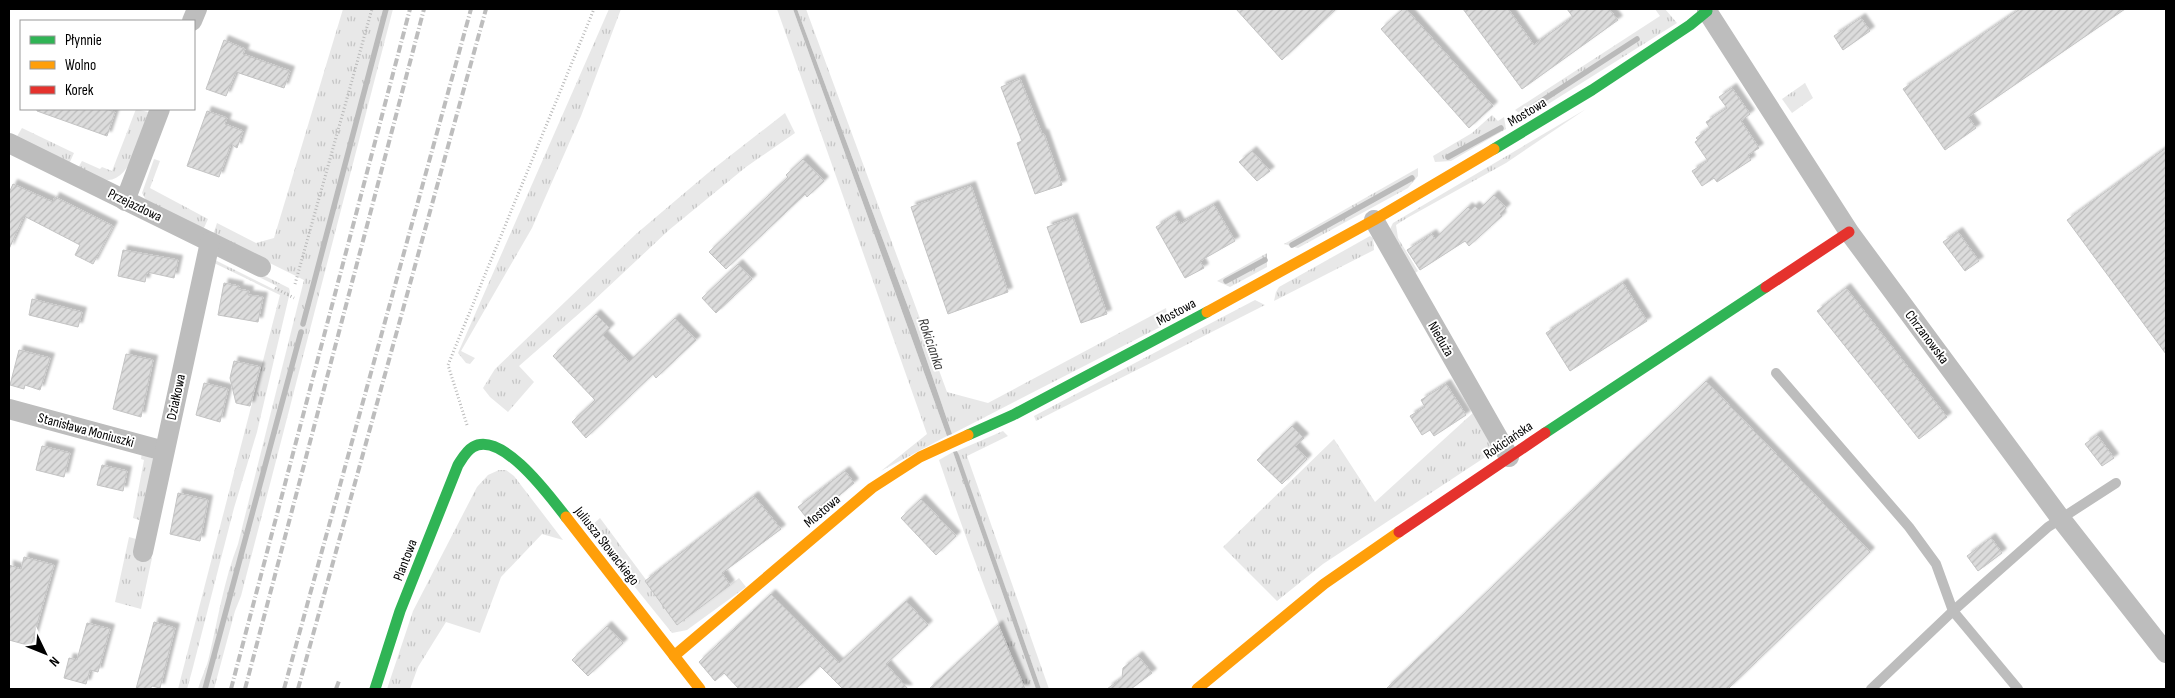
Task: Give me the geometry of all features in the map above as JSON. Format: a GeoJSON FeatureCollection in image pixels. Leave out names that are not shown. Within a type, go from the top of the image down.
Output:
{"type":"FeatureCollection","features":[{"type":"Feature","properties":{"kind":"street","name":"Mostowa"},"geometry":{"type":"LineString","coordinates":[[674,656],[872,488],[907,464],[1013,415],[1159,338],[1374,220],[1584,95],[1690,25],[1706,10]]}},
{"type":"Feature","properties":{"kind":"street","name":"Chrzanowska"},"geometry":{"type":"LineString","coordinates":[[1706,10],[1848,232],[2061,519],[2166,653]]}},
{"type":"Feature","properties":{"kind":"street"},"geometry":{"type":"LineString","coordinates":[[125,201],[160,110]]}},
{"type":"Feature","properties":{"kind":"street","name":"Przejazdowa"},"geometry":{"type":"LineString","coordinates":[[9,143],[261,267]]}},
{"type":"Feature","properties":{"kind":"street","name":"Nieduża"},"geometry":{"type":"LineString","coordinates":[[1374,220],[1509,457]]}},
{"type":"Feature","properties":{"kind":"street","name":"Rokiciańska"},"geometry":{"type":"LineString","coordinates":[[1197,689],[1324,584],[1509,457],[1848,232]]}},
{"type":"Feature","properties":{"kind":"street","name":"Działkowa"},"geometry":{"type":"LineString","coordinates":[[143,552],[210,242]]}},
{"type":"Feature","properties":{"kind":"street","name":"Stanisława Moniuszki"},"geometry":{"type":"LineString","coordinates":[[9,409],[164,451]]}},
{"type":"Feature","properties":{"kind":"street","name":"Juliusza Słowackiego"},"geometry":{"type":"LineString","coordinates":[[473,447],[485,444],[505,453],[535,478],[700,689]]}},
{"type":"Feature","properties":{"kind":"street","name":"Plantowa"},"geometry":{"type":"LineString","coordinates":[[375,689],[400,611],[458,465],[473,447]]}},
{"type":"Feature","properties":{"kind":"lane"},"geometry":{"type":"LineString","coordinates":[[1776,373],[1909,527],[1936,564],[1953,611],[2018,689]]}},
{"type":"Feature","properties":{"kind":"lane"},"geometry":{"type":"LineString","coordinates":[[1871,689],[1953,611],[2039,534],[2116,482]]}},
{"type":"Feature","properties":{"kind":"path"},"geometry":{"type":"LineString","coordinates":[[295,284],[372,9]]}},
{"type":"Feature","properties":{"kind":"path"},"geometry":{"type":"LineString","coordinates":[[473,447],[448,364],[594,9]]}},
{"type":"Feature","properties":{"kind":"path"},"geometry":{"type":"LineString","coordinates":[[275,288],[294,298]]}},
{"type":"Feature","properties":{"kind":"green space"},"geometry":{"type":"Polygon","coordinates":[[[343,9],[393,9],[241,596],[235,611],[214,689],[198,689],[208,661],[225,586],[238,544],[304,280],[213,235],[217,223],[256,243],[274,238],[343,9]]]}},
{"type":"Feature","properties":{"kind":"green space"},"geometry":{"type":"Polygon","coordinates":[[[609,9],[621,9],[581,116],[532,228],[461,351],[475,358],[470,364],[466,363],[458,353],[609,9]]]}},
{"type":"Feature","properties":{"kind":"green space"},"geometry":{"type":"Polygon","coordinates":[[[777,9],[793,9],[947,436],[881,471],[927,434],[777,9]]]}},
{"type":"Feature","properties":{"kind":"green space"},"geometry":{"type":"Polygon","coordinates":[[[797,9],[806,9],[947,392],[988,403],[1166,308],[1168,323],[952,434],[915,326],[797,9]]]}},
{"type":"Feature","properties":{"kind":"green space"},"geometry":{"type":"Polygon","coordinates":[[[1655,9],[1665,9],[1677,23],[1526,118],[1515,110],[1660,16],[1655,9]]]}},
{"type":"Feature","properties":{"kind":"green space"},"geometry":{"type":"Polygon","coordinates":[[[1805,83],[1813,98],[1792,113],[1782,99],[1805,83]]]}},
{"type":"Feature","properties":{"kind":"green space"},"geometry":{"type":"Polygon","coordinates":[[[1586,109],[1506,163],[1396,225],[1398,238],[1418,271],[1412,275],[1390,229],[1393,223],[1586,109]]]}},
{"type":"Feature","properties":{"kind":"green space"},"geometry":{"type":"Polygon","coordinates":[[[136,110],[148,112],[135,153],[124,172],[116,178],[104,180],[78,168],[82,161],[100,169],[102,167],[112,171],[136,110]]]}},
{"type":"Feature","properties":{"kind":"green space"},"geometry":{"type":"Polygon","coordinates":[[[785,113],[795,133],[746,167],[669,230],[590,304],[519,366],[534,382],[508,412],[490,397],[483,388],[495,369],[636,234],[708,173],[785,113]]]}},
{"type":"Feature","properties":{"kind":"green space"},"geometry":{"type":"Polygon","coordinates":[[[1492,115],[1498,121],[1504,117],[1506,129],[1451,161],[1435,162],[1433,156],[1472,133],[1492,115]]]}},
{"type":"Feature","properties":{"kind":"green space"},"geometry":{"type":"Polygon","coordinates":[[[22,128],[74,153],[69,164],[16,138],[22,128]]]}},
{"type":"Feature","properties":{"kind":"green space"},"geometry":{"type":"Polygon","coordinates":[[[154,159],[160,161],[150,188],[208,219],[203,230],[146,200],[142,193],[154,159]]]}},
{"type":"Feature","properties":{"kind":"green space"},"geometry":{"type":"Polygon","coordinates":[[[1418,168],[1418,176],[1408,188],[1298,248],[1284,244],[1418,168]]]}},
{"type":"Feature","properties":{"kind":"green space"},"geometry":{"type":"Polygon","coordinates":[[[1370,236],[1373,238],[1374,250],[1274,301],[1279,287],[1370,236]]]}},
{"type":"Feature","properties":{"kind":"green space"},"geometry":{"type":"Polygon","coordinates":[[[1267,253],[1267,267],[1230,287],[1217,281],[1267,253]]]}},
{"type":"Feature","properties":{"kind":"green space"},"geometry":{"type":"Polygon","coordinates":[[[215,260],[275,290],[277,286],[257,276],[259,273],[289,288],[290,292],[257,432],[234,508],[187,689],[178,689],[280,295],[214,263],[215,260]]]}},
{"type":"Feature","properties":{"kind":"green space"},"geometry":{"type":"Polygon","coordinates":[[[1255,300],[1265,305],[1036,421],[1034,416],[1255,300]]]}},
{"type":"Feature","properties":{"kind":"green space"},"geometry":{"type":"Polygon","coordinates":[[[1475,411],[1496,450],[1323,564],[1277,601],[1223,547],[1334,439],[1375,502],[1475,411]]]}},
{"type":"Feature","properties":{"kind":"green space"},"geometry":{"type":"Polygon","coordinates":[[[1003,431],[1008,436],[967,456],[1049,689],[1041,689],[957,451],[1003,431]]]}},
{"type":"Feature","properties":{"kind":"green space"},"geometry":{"type":"Polygon","coordinates":[[[142,452],[155,460],[142,521],[133,518],[144,460],[141,459],[142,452]]]}},
{"type":"Feature","properties":{"kind":"green space"},"geometry":{"type":"Polygon","coordinates":[[[953,452],[1036,689],[1025,689],[980,575],[949,489],[939,460],[953,452]]]}},
{"type":"Feature","properties":{"kind":"green space"},"geometry":{"type":"Polygon","coordinates":[[[499,470],[506,470],[514,476],[563,540],[542,534],[501,577],[480,633],[446,622],[418,667],[410,689],[387,689],[413,611],[477,487],[488,475],[499,470]]]}},
{"type":"Feature","properties":{"kind":"green space"},"geometry":{"type":"Polygon","coordinates":[[[600,518],[679,624],[739,578],[746,587],[687,630],[672,633],[588,529],[600,518]]]}},
{"type":"Feature","properties":{"kind":"green space"},"geometry":{"type":"Polygon","coordinates":[[[129,537],[136,539],[136,553],[152,558],[141,609],[115,602],[129,537]]]}},
{"type":"Feature","properties":{"kind":"shaded area"},"geometry":{"type":"Polygon","coordinates":[[[793,9],[797,9],[915,326],[952,434],[947,436],[793,9]]]}},
{"type":"Feature","properties":{"kind":"shaded area"},"geometry":{"type":"Polygon","coordinates":[[[957,451],[1041,689],[1036,689],[953,452],[957,451]]]}},
{"type":"Feature","properties":{"kind":"building"},"geometry":{"type":"Polygon","coordinates":[[[1236,9],[1336,9],[1282,60],[1236,9]]]}},
{"type":"Feature","properties":{"kind":"building"},"geometry":{"type":"Polygon","coordinates":[[[1403,9],[1406,9],[1493,106],[1469,128],[1381,29],[1403,9]]]}},
{"type":"Feature","properties":{"kind":"building"},"geometry":{"type":"Polygon","coordinates":[[[1463,9],[1508,9],[1534,45],[1573,17],[1567,9],[1609,9],[1618,20],[1522,89],[1463,9]]]}},
{"type":"Feature","properties":{"kind":"building"},"geometry":{"type":"Polygon","coordinates":[[[2020,9],[2125,9],[1968,117],[1976,128],[1945,150],[1903,89],[2020,9]]]}},
{"type":"Feature","properties":{"kind":"building"},"geometry":{"type":"Polygon","coordinates":[[[1861,18],[1870,31],[1843,50],[1834,36],[1861,18]]]}},
{"type":"Feature","properties":{"kind":"building"},"geometry":{"type":"Polygon","coordinates":[[[224,40],[245,49],[243,54],[290,71],[284,88],[236,72],[226,96],[206,89],[224,40]]]}},
{"type":"Feature","properties":{"kind":"building"},"geometry":{"type":"Polygon","coordinates":[[[1020,79],[1042,134],[1044,134],[1062,185],[1035,194],[1017,143],[1022,141],[1001,87],[1020,79]]]}},
{"type":"Feature","properties":{"kind":"building"},"geometry":{"type":"Polygon","coordinates":[[[1732,88],[1750,114],[1741,121],[1759,148],[1748,155],[1751,160],[1717,182],[1714,178],[1702,186],[1692,171],[1708,161],[1695,142],[1698,140],[1696,138],[1710,128],[1706,122],[1727,108],[1719,97],[1732,88]]]}},
{"type":"Feature","properties":{"kind":"building"},"geometry":{"type":"Polygon","coordinates":[[[108,110],[115,112],[107,136],[37,111],[108,110]]]}},
{"type":"Feature","properties":{"kind":"building"},"geometry":{"type":"Polygon","coordinates":[[[207,111],[227,118],[225,124],[243,131],[237,148],[231,144],[219,177],[187,166],[207,111]]]}},
{"type":"Feature","properties":{"kind":"building"},"geometry":{"type":"Polygon","coordinates":[[[2166,148],[2166,354],[2067,220],[2166,148]]]}},
{"type":"Feature","properties":{"kind":"building"},"geometry":{"type":"Polygon","coordinates":[[[1252,151],[1270,171],[1257,181],[1239,162],[1252,151]]]}},
{"type":"Feature","properties":{"kind":"building"},"geometry":{"type":"Polygon","coordinates":[[[803,159],[824,181],[807,197],[805,194],[726,269],[709,252],[788,177],[786,175],[803,159]]]}},
{"type":"Feature","properties":{"kind":"building"},"geometry":{"type":"Polygon","coordinates":[[[13,184],[53,202],[55,197],[113,226],[93,264],[75,255],[80,245],[24,216],[9,249],[9,193],[13,184]]]}},
{"type":"Feature","properties":{"kind":"building"},"geometry":{"type":"Polygon","coordinates":[[[971,186],[1008,292],[948,314],[911,207],[971,186]]]}},
{"type":"Feature","properties":{"kind":"building"},"geometry":{"type":"Polygon","coordinates":[[[1494,195],[1506,208],[1500,214],[1502,216],[1469,246],[1465,241],[1420,270],[1407,250],[1432,234],[1435,239],[1468,207],[1471,210],[1475,206],[1479,210],[1494,195]]]}},
{"type":"Feature","properties":{"kind":"building"},"geometry":{"type":"Polygon","coordinates":[[[1214,205],[1235,241],[1200,261],[1204,268],[1185,278],[1156,227],[1175,215],[1180,224],[1214,205]]]}},
{"type":"Feature","properties":{"kind":"building"},"geometry":{"type":"Polygon","coordinates":[[[1073,218],[1107,314],[1081,323],[1047,227],[1073,218]]]}},
{"type":"Feature","properties":{"kind":"building"},"geometry":{"type":"Polygon","coordinates":[[[1958,232],[1979,261],[1965,271],[1943,242],[1958,232]]]}},
{"type":"Feature","properties":{"kind":"building"},"geometry":{"type":"Polygon","coordinates":[[[123,250],[178,260],[174,278],[147,272],[145,282],[118,276],[123,250]]]}},
{"type":"Feature","properties":{"kind":"building"},"geometry":{"type":"Polygon","coordinates":[[[738,264],[752,279],[716,313],[702,298],[738,264]]]}},
{"type":"Feature","properties":{"kind":"building"},"geometry":{"type":"Polygon","coordinates":[[[224,283],[239,286],[238,289],[249,291],[248,295],[263,297],[258,322],[218,315],[224,283]]]}},
{"type":"Feature","properties":{"kind":"building"},"geometry":{"type":"Polygon","coordinates":[[[1623,283],[1647,321],[1570,371],[1546,333],[1623,283]]]}},
{"type":"Feature","properties":{"kind":"building"},"geometry":{"type":"Polygon","coordinates":[[[1846,288],[1947,417],[1919,439],[1817,311],[1846,288]]]}},
{"type":"Feature","properties":{"kind":"building"},"geometry":{"type":"Polygon","coordinates":[[[32,299],[82,312],[78,327],[29,315],[32,299]]]}},
{"type":"Feature","properties":{"kind":"building"},"geometry":{"type":"Polygon","coordinates":[[[596,314],[610,328],[603,335],[629,362],[675,318],[696,340],[656,378],[653,374],[586,438],[572,422],[595,400],[553,356],[596,314]]]}},
{"type":"Feature","properties":{"kind":"building"},"geometry":{"type":"Polygon","coordinates":[[[19,350],[50,358],[40,390],[25,385],[24,389],[10,385],[19,350]]]}},
{"type":"Feature","properties":{"kind":"building"},"geometry":{"type":"Polygon","coordinates":[[[126,354],[153,360],[141,417],[113,409],[126,354]]]}},
{"type":"Feature","properties":{"kind":"building"},"geometry":{"type":"Polygon","coordinates":[[[234,361],[260,367],[250,406],[236,403],[230,378],[234,361]]]}},
{"type":"Feature","properties":{"kind":"building"},"geometry":{"type":"Polygon","coordinates":[[[1706,381],[1870,552],[1728,689],[1386,689],[1706,381]]]}},
{"type":"Feature","properties":{"kind":"building"},"geometry":{"type":"Polygon","coordinates":[[[204,383],[228,389],[220,422],[196,415],[204,383]]]}},
{"type":"Feature","properties":{"kind":"building"},"geometry":{"type":"Polygon","coordinates":[[[1446,384],[1466,415],[1434,436],[1430,430],[1422,435],[1410,416],[1425,407],[1421,400],[1446,384]]]}},
{"type":"Feature","properties":{"kind":"building"},"geometry":{"type":"Polygon","coordinates":[[[1292,426],[1304,438],[1295,446],[1307,459],[1282,484],[1257,460],[1292,426]]]}},
{"type":"Feature","properties":{"kind":"building"},"geometry":{"type":"Polygon","coordinates":[[[2097,435],[2114,458],[2102,466],[2085,444],[2097,435]]]}},
{"type":"Feature","properties":{"kind":"building"},"geometry":{"type":"Polygon","coordinates":[[[42,446],[70,453],[64,477],[36,470],[42,446]]]}},
{"type":"Feature","properties":{"kind":"building"},"geometry":{"type":"Polygon","coordinates":[[[102,465],[127,471],[123,491],[97,485],[102,465]]]}},
{"type":"Feature","properties":{"kind":"building"},"geometry":{"type":"Polygon","coordinates":[[[845,471],[854,483],[809,521],[798,507],[845,471]]]}},
{"type":"Feature","properties":{"kind":"building"},"geometry":{"type":"Polygon","coordinates":[[[178,493],[208,500],[200,541],[170,534],[178,493]]]}},
{"type":"Feature","properties":{"kind":"building"},"geometry":{"type":"Polygon","coordinates":[[[754,496],[781,529],[722,573],[730,585],[677,625],[645,581],[754,496]]]}},
{"type":"Feature","properties":{"kind":"building"},"geometry":{"type":"Polygon","coordinates":[[[921,499],[956,536],[936,555],[901,518],[921,499]]]}},
{"type":"Feature","properties":{"kind":"building"},"geometry":{"type":"Polygon","coordinates":[[[1991,538],[2002,553],[1978,571],[1967,556],[1991,538]]]}},
{"type":"Feature","properties":{"kind":"building"},"geometry":{"type":"Polygon","coordinates":[[[24,557],[54,565],[31,646],[9,640],[9,565],[21,569],[24,557]]]}},
{"type":"Feature","properties":{"kind":"building"},"geometry":{"type":"Polygon","coordinates":[[[771,594],[839,663],[906,601],[928,625],[886,664],[908,689],[843,689],[820,666],[796,689],[739,689],[724,673],[715,681],[699,662],[771,594]]]}},
{"type":"Feature","properties":{"kind":"building"},"geometry":{"type":"Polygon","coordinates":[[[154,622],[175,628],[160,688],[152,686],[150,689],[136,689],[154,622]]]}},
{"type":"Feature","properties":{"kind":"building"},"geometry":{"type":"Polygon","coordinates":[[[87,623],[110,629],[98,672],[90,670],[86,684],[64,678],[69,658],[77,660],[87,623]]]}},
{"type":"Feature","properties":{"kind":"building"},"geometry":{"type":"Polygon","coordinates":[[[998,625],[1025,689],[929,689],[998,625]]]}},
{"type":"Feature","properties":{"kind":"building"},"geometry":{"type":"Polygon","coordinates":[[[607,626],[623,643],[588,676],[572,660],[607,626]]]}},
{"type":"Feature","properties":{"kind":"building"},"geometry":{"type":"Polygon","coordinates":[[[1138,656],[1152,673],[1131,689],[1107,689],[1122,678],[1123,668],[1138,656]]]}},
{"type":"Feature","properties":{"kind":"waterway"},"geometry":{"type":"LineString","coordinates":[[303,324],[386,9]]}},
{"type":"Feature","properties":{"kind":"waterway"},"geometry":{"type":"LineString","coordinates":[[1526,111],[1637,39]]}},
{"type":"Feature","properties":{"kind":"waterway"},"geometry":{"type":"LineString","coordinates":[[1448,157],[1501,128]]}},
{"type":"Feature","properties":{"kind":"waterway"},"geometry":{"type":"LineString","coordinates":[[1292,245],[1412,178]]}},
{"type":"Feature","properties":{"kind":"waterway"},"geometry":{"type":"LineString","coordinates":[[1226,281],[1265,260]]}},
{"type":"Feature","properties":{"kind":"waterway"},"geometry":{"type":"LineString","coordinates":[[205,689],[301,332]]}},
{"type":"Feature","properties":{"kind":"railway"},"geometry":{"type":"LineString","coordinates":[[231,689],[410,9]]}},
{"type":"Feature","properties":{"kind":"railway"},"geometry":{"type":"LineString","coordinates":[[245,689],[424,9]]}},
{"type":"Feature","properties":{"kind":"railway"},"geometry":{"type":"LineString","coordinates":[[284,689],[471,9]]}},
{"type":"Feature","properties":{"kind":"railway"},"geometry":{"type":"LineString","coordinates":[[298,689],[486,9]]}},
{"type":"Feature","properties":{"kind":"railway"},"geometry":{"type":"LineString","coordinates":[[336,689],[339,681]]}},
{"type":"Feature","properties":{"kind":"traffic: fast"},"geometry":{"type":"LineString","coordinates":[[1494,149],[1592,90],[1690,25],[1707,11],[1705,9]]}},
{"type":"Feature","properties":{"kind":"traffic: fast"},"geometry":{"type":"LineString","coordinates":[[1545,433],[1766,287]]}},
{"type":"Feature","properties":{"kind":"traffic: fast"},"geometry":{"type":"LineString","coordinates":[[968,435],[1013,415],[1207,312]]}},
{"type":"Feature","properties":{"kind":"traffic: fast"},"geometry":{"type":"LineString","coordinates":[[375,689],[400,611],[458,465],[468,451],[473,447],[485,444],[498,448],[525,468],[566,517]]}},
{"type":"Feature","properties":{"kind":"traffic: slow"},"geometry":{"type":"LineString","coordinates":[[1207,312],[1374,220],[1494,149]]}},
{"type":"Feature","properties":{"kind":"traffic: slow"},"geometry":{"type":"LineString","coordinates":[[674,656],[872,488],[920,457],[968,435]]}},
{"type":"Feature","properties":{"kind":"traffic: slow"},"geometry":{"type":"LineString","coordinates":[[566,517],[700,689]]}},
{"type":"Feature","properties":{"kind":"traffic: slow"},"geometry":{"type":"LineString","coordinates":[[1197,689],[1324,584],[1399,532]]}},
{"type":"Feature","properties":{"kind":"traffic: jam"},"geometry":{"type":"LineString","coordinates":[[1766,287],[1849,232]]}},
{"type":"Feature","properties":{"kind":"traffic: jam"},"geometry":{"type":"LineString","coordinates":[[1399,532],[1545,433]]}},
{"type":"Feature","properties":{"kind":"water label","name":"Rokicianka"},"geometry":{"type":"Point","coordinates":[931,344]}}]}
